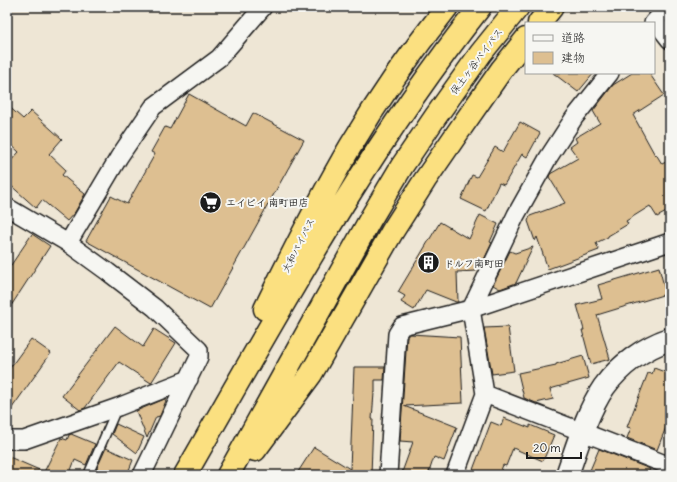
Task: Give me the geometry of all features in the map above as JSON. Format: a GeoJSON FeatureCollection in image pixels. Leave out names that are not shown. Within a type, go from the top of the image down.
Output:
{"type":"FeatureCollection","features":[{"type":"Feature","properties":{"kind":"highway","name":"大和バイパス"},"geometry":{"type":"LineString","coordinates":[[184,475],[298,243],[350,148],[391,83],[447,7]]}},
{"type":"Feature","properties":{"kind":"highway"},"geometry":{"type":"LineString","coordinates":[[184,475],[314,250],[340,208],[412,98],[458,34],[480,7]]}},
{"type":"Feature","properties":{"kind":"highway","name":"保土ヶ谷バイパス"},"geometry":{"type":"LineString","coordinates":[[228,475],[371,218],[402,166],[481,52],[518,7]]}},
{"type":"Feature","properties":{"kind":"highway"},"geometry":{"type":"LineString","coordinates":[[540,22],[552,7]]}},
{"type":"Feature","properties":{"kind":"highway"},"geometry":{"type":"LineString","coordinates":[[236,475],[311,374],[392,232],[425,180],[502,69],[525,40]]}},
{"type":"Feature","properties":{"kind":"street"},"geometry":{"type":"LineString","coordinates":[[68,243],[119,157],[153,107],[219,58],[263,7]]}},
{"type":"Feature","properties":{"kind":"street"},"geometry":{"type":"LineString","coordinates":[[654,22],[668,7]]}},
{"type":"Feature","properties":{"kind":"street"},"geometry":{"type":"LineString","coordinates":[[655,23],[670,40]]}},
{"type":"Feature","properties":{"kind":"street"},"geometry":{"type":"LineString","coordinates":[[455,475],[485,394],[471,309],[516,214],[548,158],[574,118],[609,74]]}},
{"type":"Feature","properties":{"kind":"street"},"geometry":{"type":"LineString","coordinates":[[7,208],[68,243],[108,272],[155,308],[199,350],[199,357],[189,379],[142,475]]}},
{"type":"Feature","properties":{"kind":"street"},"geometry":{"type":"LineString","coordinates":[[388,475],[397,334],[402,326],[471,309],[670,242]]}},
{"type":"Feature","properties":{"kind":"street"},"geometry":{"type":"LineString","coordinates":[[567,475],[592,409],[604,387],[623,366],[642,352],[659,342],[670,339]]}},
{"type":"Feature","properties":{"kind":"street"},"geometry":{"type":"LineString","coordinates":[[7,440],[24,440],[118,407],[189,379]]}},
{"type":"Feature","properties":{"kind":"street"},"geometry":{"type":"LineString","coordinates":[[485,394],[670,466]]}},
{"type":"Feature","properties":{"kind":"lane"},"geometry":{"type":"LineString","coordinates":[[88,475],[118,407]]}},
{"type":"Feature","properties":{"kind":"building"},"geometry":{"type":"Polygon","coordinates":[[[554,74],[593,74],[578,92],[554,74]]]}},
{"type":"Feature","properties":{"kind":"building"},"geometry":{"type":"Polygon","coordinates":[[[630,74],[650,74],[664,95],[633,115],[655,155],[656,154],[662,164],[670,160],[670,210],[657,217],[650,206],[626,221],[628,224],[596,243],[599,250],[548,269],[537,237],[535,241],[528,221],[530,216],[565,203],[549,177],[550,174],[578,158],[570,147],[577,142],[575,138],[600,123],[593,111],[613,85],[630,74]]]}},
{"type":"Feature","properties":{"kind":"building"},"geometry":{"type":"Polygon","coordinates":[[[189,94],[246,126],[253,113],[304,140],[210,309],[86,241],[111,196],[127,204],[155,154],[151,152],[165,127],[170,129],[189,94]]]}},
{"type":"Feature","properties":{"kind":"building"},"geometry":{"type":"Polygon","coordinates":[[[7,105],[23,119],[31,111],[62,139],[49,154],[66,170],[62,175],[85,194],[75,212],[67,221],[42,200],[36,208],[7,182],[7,165],[19,152],[7,141],[7,105]]]}},
{"type":"Feature","properties":{"kind":"building"},"geometry":{"type":"Polygon","coordinates":[[[520,122],[540,133],[527,157],[522,154],[504,185],[499,183],[486,211],[461,199],[472,175],[477,177],[495,147],[503,152],[520,122]]]}},
{"type":"Feature","properties":{"kind":"building"},"geometry":{"type":"Polygon","coordinates":[[[480,215],[498,224],[490,242],[492,243],[481,266],[480,261],[476,271],[457,272],[458,302],[426,290],[414,310],[401,302],[405,296],[398,292],[440,222],[469,239],[480,215]]]}},
{"type":"Feature","properties":{"kind":"building"},"geometry":{"type":"Polygon","coordinates":[[[32,234],[50,246],[7,312],[7,271],[32,234]]]}},
{"type":"Feature","properties":{"kind":"building"},"geometry":{"type":"Polygon","coordinates":[[[533,247],[516,283],[500,289],[493,285],[510,251],[515,253],[533,247]]]}},
{"type":"Feature","properties":{"kind":"building"},"geometry":{"type":"Polygon","coordinates":[[[659,267],[666,294],[597,315],[610,359],[591,364],[577,305],[602,299],[598,285],[659,267]]]}},
{"type":"Feature","properties":{"kind":"building"},"geometry":{"type":"Polygon","coordinates":[[[115,326],[143,347],[154,329],[176,343],[151,383],[119,362],[85,408],[80,410],[62,396],[115,326]]]}},
{"type":"Feature","properties":{"kind":"building"},"geometry":{"type":"Polygon","coordinates":[[[508,327],[514,371],[492,374],[484,328],[508,327]]]}},
{"type":"Feature","properties":{"kind":"building"},"geometry":{"type":"Polygon","coordinates":[[[410,334],[460,337],[463,403],[404,406],[457,427],[444,461],[434,457],[428,475],[401,475],[413,442],[400,441],[407,336],[410,334]]]}},
{"type":"Feature","properties":{"kind":"building"},"geometry":{"type":"Polygon","coordinates":[[[31,339],[51,353],[7,415],[7,372],[31,339]]]}},
{"type":"Feature","properties":{"kind":"building"},"geometry":{"type":"Polygon","coordinates":[[[583,356],[589,378],[550,389],[553,399],[536,403],[524,398],[518,373],[556,365],[583,356]]]}},
{"type":"Feature","properties":{"kind":"building"},"geometry":{"type":"Polygon","coordinates":[[[354,367],[385,367],[384,380],[375,380],[372,419],[371,475],[296,475],[314,447],[350,469],[354,367]]]}},
{"type":"Feature","properties":{"kind":"building"},"geometry":{"type":"Polygon","coordinates":[[[654,368],[670,374],[670,417],[657,450],[627,438],[631,428],[627,427],[648,373],[652,374],[654,368]]]}},
{"type":"Feature","properties":{"kind":"building"},"geometry":{"type":"Polygon","coordinates":[[[167,398],[160,416],[156,417],[147,438],[136,411],[167,398]]]}},
{"type":"Feature","properties":{"kind":"building"},"geometry":{"type":"Polygon","coordinates":[[[504,418],[530,428],[530,425],[554,435],[543,461],[513,448],[506,466],[503,465],[499,475],[471,475],[491,422],[501,426],[504,418]]]}},
{"type":"Feature","properties":{"kind":"building"},"geometry":{"type":"Polygon","coordinates":[[[116,424],[144,437],[137,453],[112,434],[116,424]]]}},
{"type":"Feature","properties":{"kind":"building"},"geometry":{"type":"Polygon","coordinates":[[[71,434],[95,444],[86,465],[75,460],[69,475],[7,475],[7,456],[44,472],[61,438],[67,440],[71,434]]]}},
{"type":"Feature","properties":{"kind":"building"},"geometry":{"type":"Polygon","coordinates":[[[106,448],[133,460],[127,475],[108,475],[96,470],[106,448]]]}},
{"type":"Feature","properties":{"kind":"building"},"geometry":{"type":"Polygon","coordinates":[[[599,449],[650,469],[647,475],[588,475],[599,449]]]}},
{"type":"Feature","properties":{"kind":"place","name":"エイビイ 南町田店"},"geometry":{"type":"Point","coordinates":[210,202]}},
{"type":"Feature","properties":{"kind":"place","name":"ドルフ南町田"},"geometry":{"type":"Point","coordinates":[429,263]}}]}
